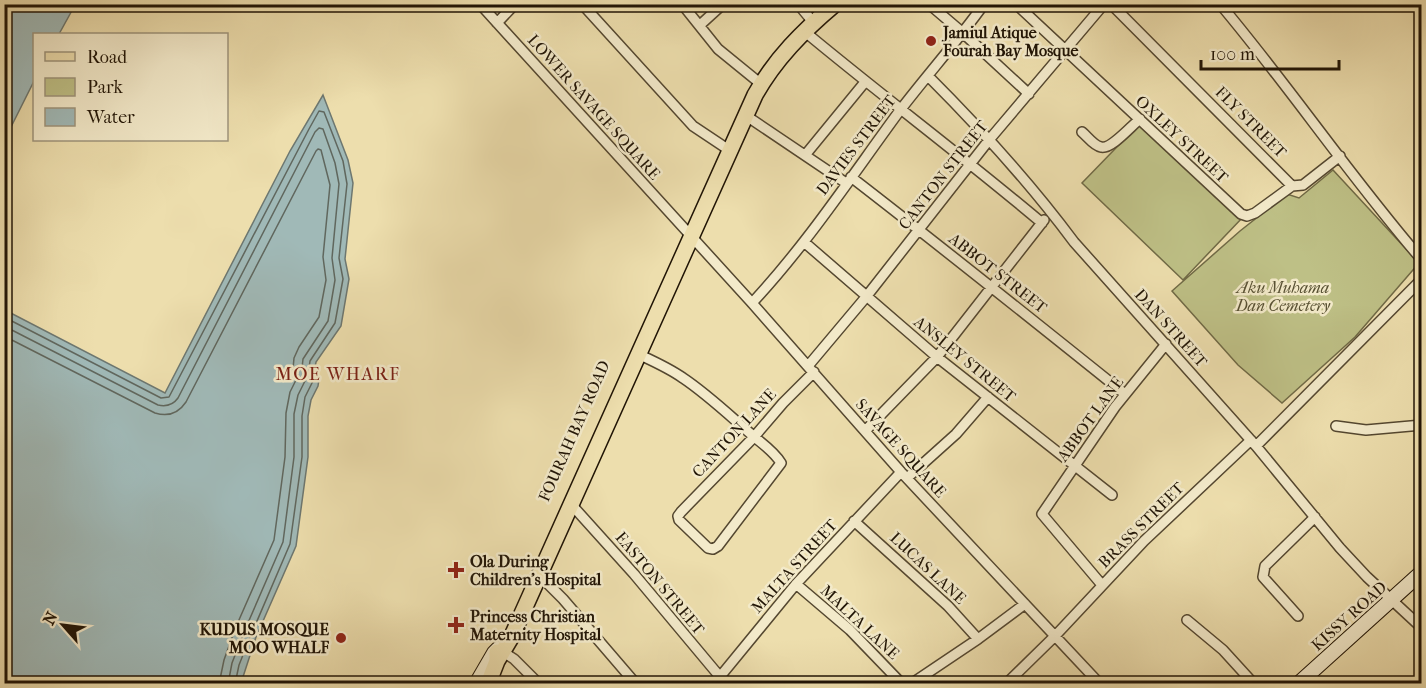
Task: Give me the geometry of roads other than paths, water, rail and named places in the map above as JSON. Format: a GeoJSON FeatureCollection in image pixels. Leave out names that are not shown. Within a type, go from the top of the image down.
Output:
{"type":"FeatureCollection","features":[{"type":"Feature","properties":{"kind":"main road","name":"FOURAH BAY ROAD"},"geometry":{"type":"LineString","coordinates":[[488,684],[499,654],[665,281],[745,115],[761,84],[779,59],[809,26],[835,4]]}},
{"type":"Feature","properties":{"kind":"main road","name":"FOURAH BAY ROAD"},"geometry":{"type":"LineString","coordinates":[[499,654],[539,575],[621,381],[638,354],[665,281]]}},
{"type":"Feature","properties":{"kind":"main road","name":"KISSY ROAD"},"geometry":{"type":"LineString","coordinates":[[1298,684],[1422,572]]}},
{"type":"Feature","properties":{"kind":"main road"},"geometry":{"type":"LineString","coordinates":[[476,684],[499,654]]}},
{"type":"Feature","properties":{"kind":"street","name":"LOWER SAVAGE SQUARE"},"geometry":{"type":"LineString","coordinates":[[480,4],[691,229]]}},
{"type":"Feature","properties":{"kind":"street"},"geometry":{"type":"LineString","coordinates":[[497,23],[515,4]]}},
{"type":"Feature","properties":{"kind":"street"},"geometry":{"type":"LineString","coordinates":[[582,4],[693,126],[729,150]]}},
{"type":"Feature","properties":{"kind":"street"},"geometry":{"type":"LineString","coordinates":[[682,4],[717,49],[761,84]]}},
{"type":"Feature","properties":{"kind":"street"},"geometry":{"type":"LineString","coordinates":[[700,25],[723,4]]}},
{"type":"Feature","properties":{"kind":"street"},"geometry":{"type":"LineString","coordinates":[[798,4],[809,26],[865,81],[972,164],[1042,223]]}},
{"type":"Feature","properties":{"kind":"street"},"geometry":{"type":"LineString","coordinates":[[929,4],[1029,94]]}},
{"type":"Feature","properties":{"kind":"street","name":"DAVIES STREET"},"geometry":{"type":"LineString","coordinates":[[752,303],[804,242],[848,180],[984,4]]}},
{"type":"Feature","properties":{"kind":"street","name":"OXLEY STREET"},"geometry":{"type":"LineString","coordinates":[[1016,4],[1241,214],[1247,216],[1255,213],[1293,186],[1303,185],[1340,156]]}},
{"type":"Feature","properties":{"kind":"street","name":"CANTON STREET"},"geometry":{"type":"LineString","coordinates":[[811,369],[989,140],[1104,4]]}},
{"type":"Feature","properties":{"kind":"street","name":"FLY STREET"},"geometry":{"type":"LineString","coordinates":[[1111,4],[1293,186]]}},
{"type":"Feature","properties":{"kind":"street"},"geometry":{"type":"LineString","coordinates":[[1220,4],[1253,43],[1389,222],[1422,260]]}},
{"type":"Feature","properties":{"kind":"street","name":"DAN STREET"},"geometry":{"type":"LineString","coordinates":[[928,76],[989,140],[1051,211],[1074,242],[1254,443],[1367,577],[1422,628]]}},
{"type":"Feature","properties":{"kind":"street"},"geometry":{"type":"LineString","coordinates":[[806,154],[865,81]]}},
{"type":"Feature","properties":{"kind":"street","name":"ABBOT STREET"},"geometry":{"type":"LineString","coordinates":[[745,115],[848,180],[919,230],[1125,394]]}},
{"type":"Feature","properties":{"kind":"street"},"geometry":{"type":"LineString","coordinates":[[1082,132],[1100,147],[1105,148],[1140,118]]}},
{"type":"Feature","properties":{"kind":"street"},"geometry":{"type":"LineString","coordinates":[[865,432],[937,357],[1051,211]]}},
{"type":"Feature","properties":{"kind":"street","name":"SAVAGE SQUARE"},"geometry":{"type":"LineString","coordinates":[[691,229],[752,303],[865,432],[1100,684]]}},
{"type":"Feature","properties":{"kind":"street","name":"ANSLEY STREET"},"geometry":{"type":"LineString","coordinates":[[804,242],[937,357],[1112,495]]}},
{"type":"Feature","properties":{"kind":"street","name":"BRASS STREET"},"geometry":{"type":"LineString","coordinates":[[1006,684],[1152,534],[1254,443],[1422,279]]}},
{"type":"Feature","properties":{"kind":"street","name":"ABBOT LANE"},"geometry":{"type":"LineString","coordinates":[[1102,585],[1041,514],[1125,394],[1166,344]]}},
{"type":"Feature","properties":{"kind":"street"},"geometry":{"type":"LineString","coordinates":[[638,354],[667,368],[697,387],[754,437]]}},
{"type":"Feature","properties":{"kind":"street","name":"CANTON LANE"},"geometry":{"type":"LineString","coordinates":[[754,437],[781,463],[718,546],[713,549],[708,548],[679,520],[678,516],[754,437],[811,369]]}},
{"type":"Feature","properties":{"kind":"street","name":"MALTA STREET"},"geometry":{"type":"LineString","coordinates":[[720,681],[796,584],[854,521],[904,475],[956,434],[988,397]]}},
{"type":"Feature","properties":{"kind":"street"},"geometry":{"type":"LineString","coordinates":[[1336,426],[1366,430],[1422,425]]}},
{"type":"Feature","properties":{"kind":"street","name":"EASTON STREET"},"geometry":{"type":"LineString","coordinates":[[570,503],[634,574],[720,681]]}},
{"type":"Feature","properties":{"kind":"street"},"geometry":{"type":"LineString","coordinates":[[1298,616],[1263,577],[1263,572],[1265,566],[1315,517]]}},
{"type":"Feature","properties":{"kind":"street","name":"LUCAS LANE"},"geometry":{"type":"LineString","coordinates":[[854,521],[948,606],[978,639]]}},
{"type":"Feature","properties":{"kind":"street"},"geometry":{"type":"LineString","coordinates":[[539,575],[563,599],[636,684]]}},
{"type":"Feature","properties":{"kind":"street","name":"MALTA LANE"},"geometry":{"type":"LineString","coordinates":[[796,584],[850,630],[902,684]]}},
{"type":"Feature","properties":{"kind":"street"},"geometry":{"type":"LineString","coordinates":[[911,684],[1025,604]]}},
{"type":"Feature","properties":{"kind":"street"},"geometry":{"type":"LineString","coordinates":[[1187,620],[1223,650],[1254,684]]}},
{"type":"Feature","properties":{"kind":"street"},"geometry":{"type":"LineString","coordinates":[[499,654],[514,659],[539,684]]}},
{"type":"Feature","properties":{"kind":"water"},"geometry":{"type":"Polygon","coordinates":[[[5,4],[75,5],[60,33],[33,33],[33,83],[5,139],[5,4]]]}},
{"type":"Feature","properties":{"kind":"water"},"geometry":{"type":"Polygon","coordinates":[[[323,95],[348,160],[353,183],[345,259],[349,279],[341,326],[316,362],[315,367],[319,379],[308,416],[308,457],[296,546],[256,637],[241,683],[5,683],[5,310],[165,393],[290,151],[323,95]]]}},
{"type":"Feature","properties":{"kind":"place","name":"Jamiul Atique Fourah Bay Mosque"},"geometry":{"type":"Point","coordinates":[931,41]}},
{"type":"Feature","properties":{"kind":"place","name":"Ola During Children's Hospital"},"geometry":{"type":"Point","coordinates":[456,570]}},
{"type":"Feature","properties":{"kind":"place","name":"Princess Christian Maternity Hospital"},"geometry":{"type":"Point","coordinates":[456,625]}},
{"type":"Feature","properties":{"kind":"place","name":"KUDUS MOSQUE MOO WHALF"},"geometry":{"type":"Point","coordinates":[341,638]}},
{"type":"Feature","properties":{"kind":"district","name":"MOE WHARF"},"geometry":{"type":"Point","coordinates":[338,374]}},
{"type":"Feature","properties":{"kind":"park label","name":"Aku Muhama Dan Cemetery"},"geometry":{"type":"Point","coordinates":[1283,296]}}]}
